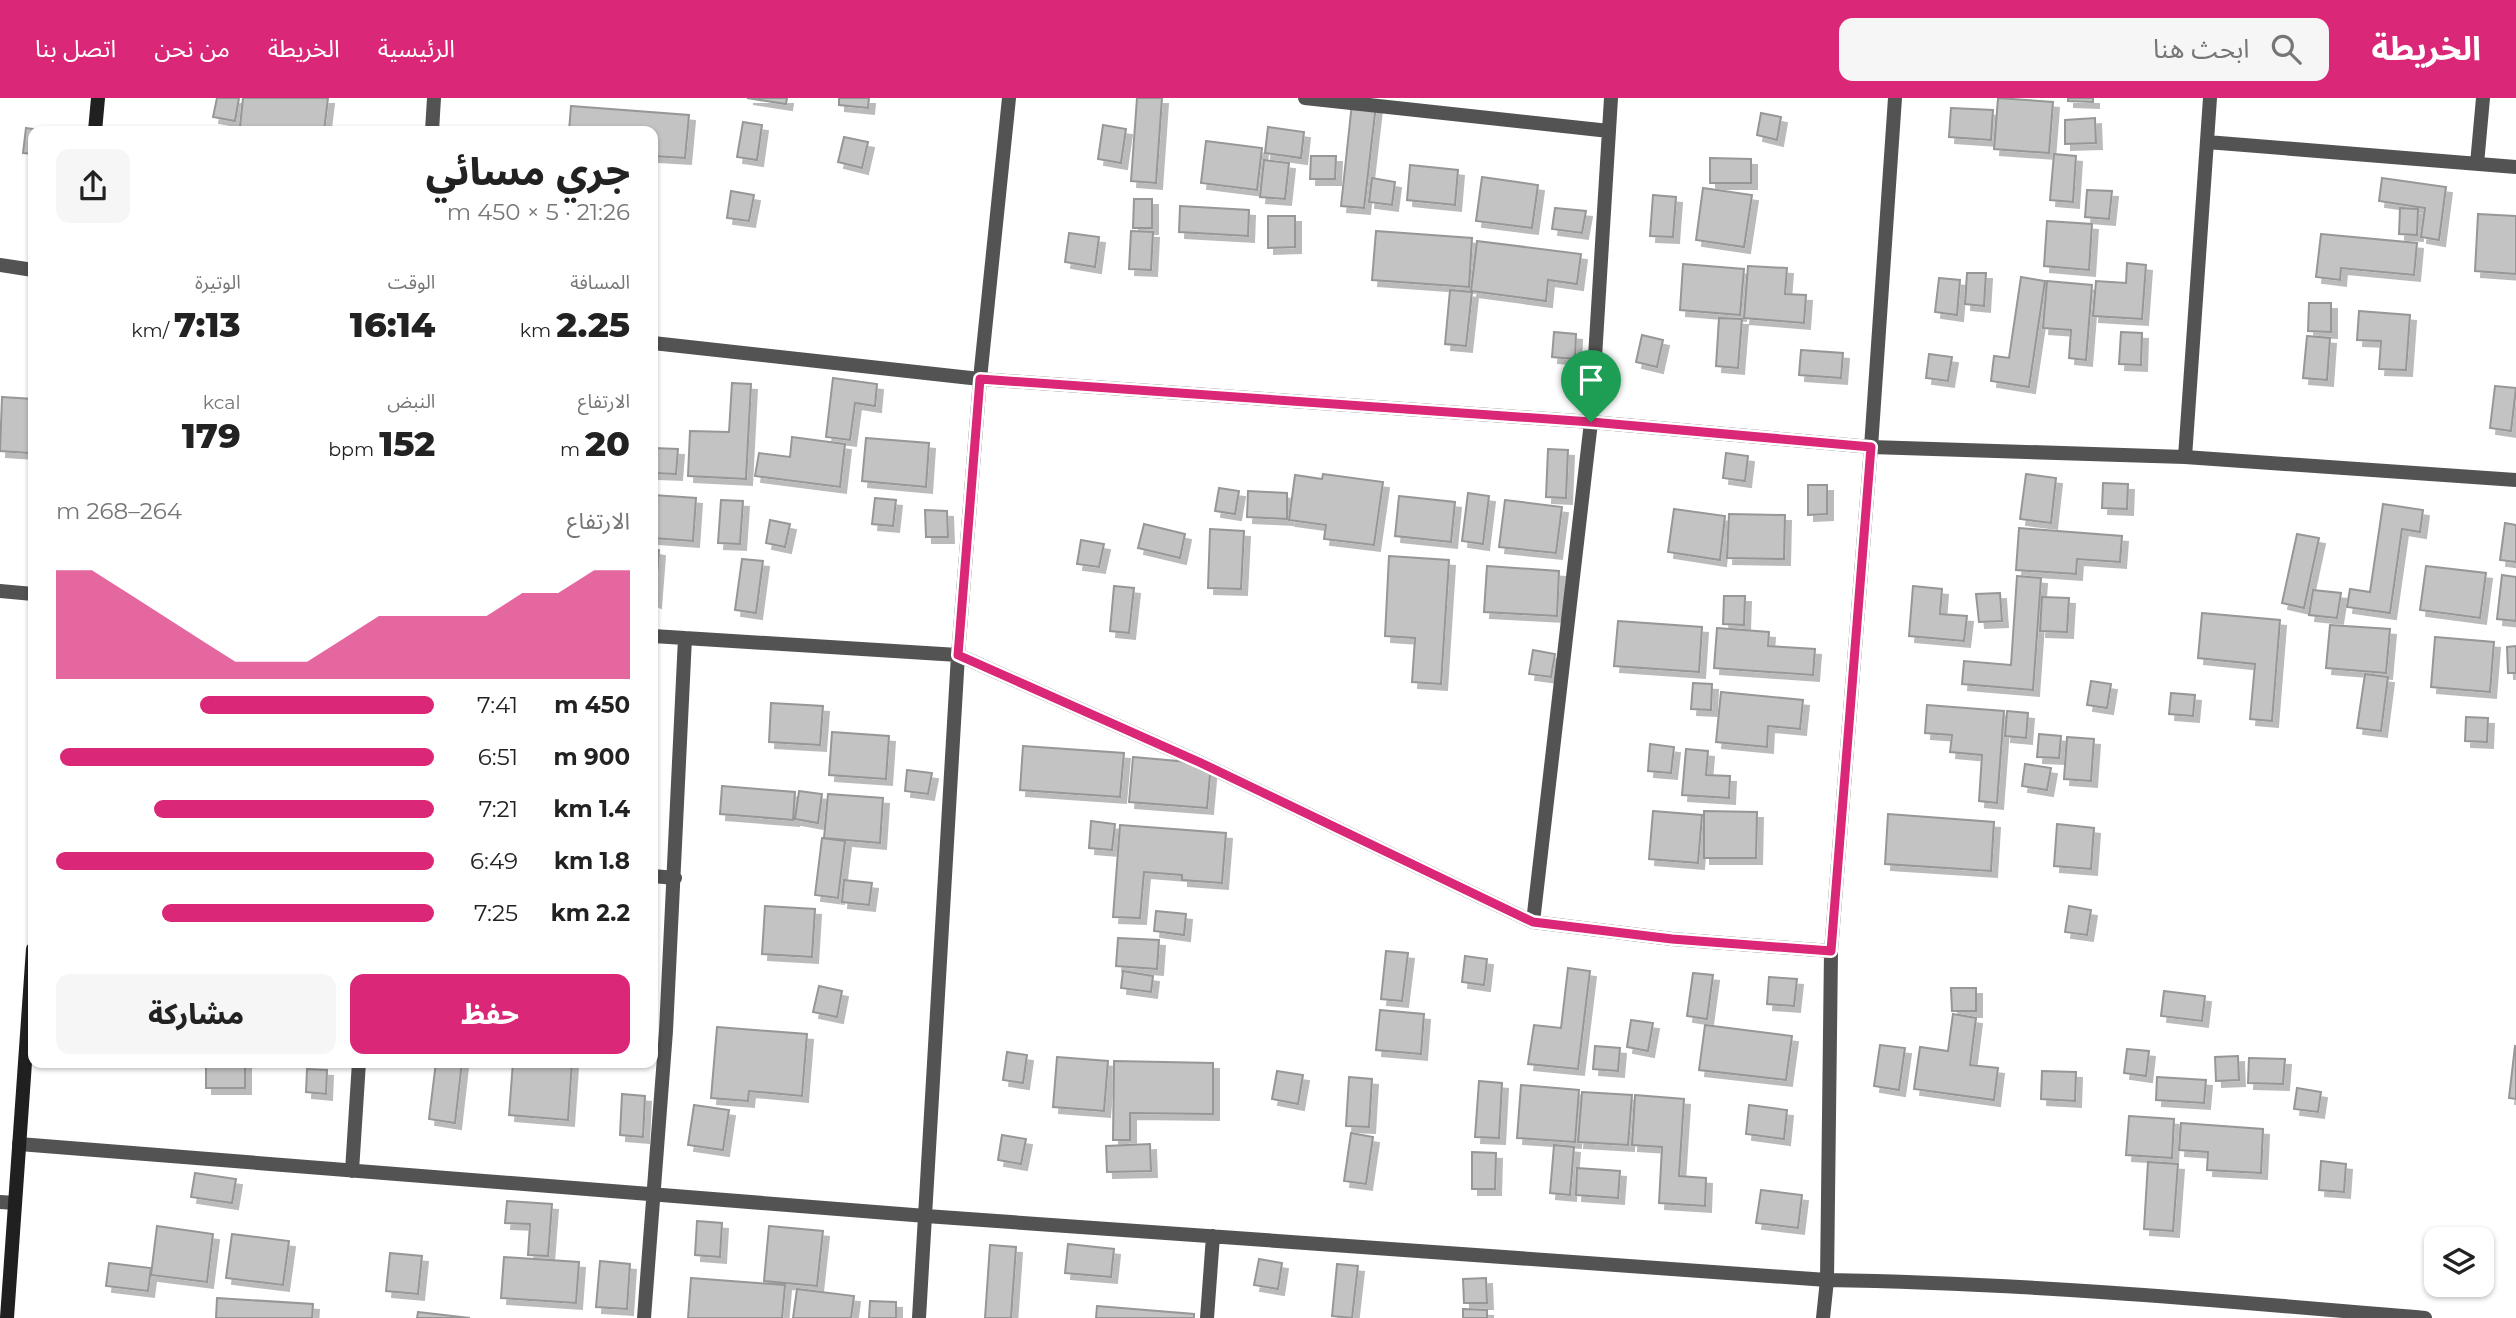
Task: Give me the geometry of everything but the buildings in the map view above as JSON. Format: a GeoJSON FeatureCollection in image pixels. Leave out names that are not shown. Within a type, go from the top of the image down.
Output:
{"type":"FeatureCollection","features":[{"type":"Feature","properties":{"kind":"street"},"geometry":{"type":"LineString","coordinates":[[95,126],[97,98]]}},
{"type":"Feature","properties":{"kind":"street"},"geometry":{"type":"LineString","coordinates":[[432,126],[434,98]]}},
{"type":"Feature","properties":{"kind":"street"},"geometry":{"type":"LineString","coordinates":[[919,1318],[958,655],[980,379],[1009,98]]}},
{"type":"Feature","properties":{"kind":"street"},"geometry":{"type":"LineString","coordinates":[[1306,98],[1609,131]]}},
{"type":"Feature","properties":{"kind":"street"},"geometry":{"type":"LineString","coordinates":[[1533,922],[1591,422],[1611,98]]}},
{"type":"Feature","properties":{"kind":"street"},"geometry":{"type":"LineString","coordinates":[[1823,1318],[1827,1280],[1831,951],[1871,447],[1895,98]]}},
{"type":"Feature","properties":{"kind":"street"},"geometry":{"type":"LineString","coordinates":[[2185,457],[2210,98]]}},
{"type":"Feature","properties":{"kind":"street"},"geometry":{"type":"LineString","coordinates":[[2477,164],[2483,98]]}},
{"type":"Feature","properties":{"kind":"street"},"geometry":{"type":"LineString","coordinates":[[2207,142],[2516,167]]}},
{"type":"Feature","properties":{"kind":"street"},"geometry":{"type":"LineString","coordinates":[[0,265],[28,269]]}},
{"type":"Feature","properties":{"kind":"street"},"geometry":{"type":"LineString","coordinates":[[658,344],[980,379],[1591,422],[1871,447],[2185,457],[2516,480]]}},
{"type":"Feature","properties":{"kind":"street"},"geometry":{"type":"LineString","coordinates":[[0,590],[28,593]]}},
{"type":"Feature","properties":{"kind":"street"},"geometry":{"type":"LineString","coordinates":[[658,636],[958,655],[1199,762],[1533,922],[1672,939],[1831,951]]}},
{"type":"Feature","properties":{"kind":"street"},"geometry":{"type":"LineString","coordinates":[[644,1318],[675,878],[685,638]]}},
{"type":"Feature","properties":{"kind":"street"},"geometry":{"type":"LineString","coordinates":[[658,876],[675,878]]}},
{"type":"Feature","properties":{"kind":"street"},"geometry":{"type":"LineString","coordinates":[[7,1318],[28,1019]]}},
{"type":"Feature","properties":{"kind":"street"},"geometry":{"type":"LineString","coordinates":[[352,1171],[359,1068]]}},
{"type":"Feature","properties":{"kind":"street"},"geometry":{"type":"LineString","coordinates":[[19,1144],[926,1216],[1827,1280],[1950,1282],[2099,1291],[2425,1318]]}},
{"type":"Feature","properties":{"kind":"street"},"geometry":{"type":"LineString","coordinates":[[0,1202],[15,1203]]}},
{"type":"Feature","properties":{"kind":"street"},"geometry":{"type":"LineString","coordinates":[[1207,1318],[1213,1236]]}},
{"type":"Feature","properties":{"kind":"route"},"geometry":{"type":"LineString","coordinates":[[980,379],[1591,422],[1871,447],[1831,951],[1672,939],[1533,922],[1199,762],[958,655],[980,379]]}}]}
